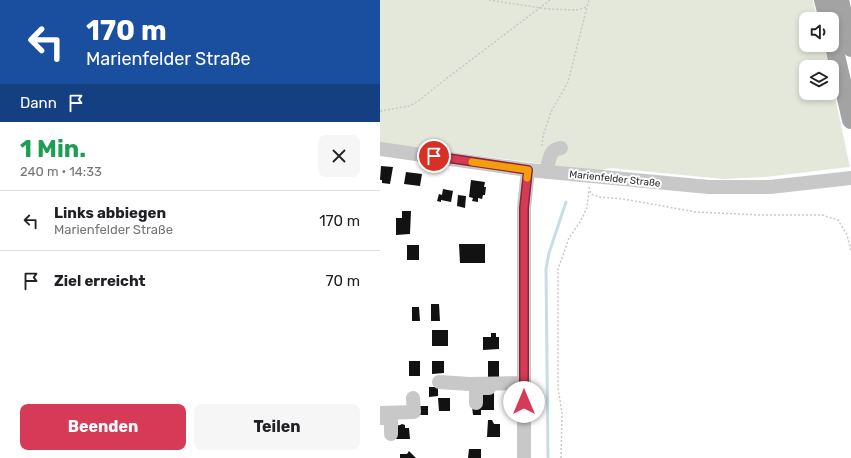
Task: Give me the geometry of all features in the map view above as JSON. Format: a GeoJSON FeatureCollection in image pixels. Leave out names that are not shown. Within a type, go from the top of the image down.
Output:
{"type":"FeatureCollection","features":[{"type":"Feature","properties":{"kind":"main road"},"geometry":{"type":"LineString","coordinates":[[823,0],[826,12]]}},
{"type":"Feature","properties":{"kind":"main road"},"geometry":{"type":"LineString","coordinates":[[840,0],[851,48]]}},
{"type":"Feature","properties":{"kind":"main road"},"geometry":{"type":"LineString","coordinates":[[835,52],[851,120]]}},
{"type":"Feature","properties":{"kind":"street"},"geometry":{"type":"LineString","coordinates":[[547,171],[551,152],[556,148],[561,148]]}},
{"type":"Feature","properties":{"kind":"street","name":"Marienfelder Straße"},"geometry":{"type":"LineString","coordinates":[[380,149],[528,170],[547,171],[589,182],[720,188],[770,187],[851,178]]}},
{"type":"Feature","properties":{"kind":"street"},"geometry":{"type":"LineString","coordinates":[[524,458],[524,208],[528,170]]}},
{"type":"Feature","properties":{"kind":"street"},"geometry":{"type":"LineString","coordinates":[[439,382],[524,385]]}},
{"type":"Feature","properties":{"kind":"street"},"geometry":{"type":"LineString","coordinates":[[476,403],[476,388],[524,385]]}},
{"type":"Feature","properties":{"kind":"street"},"geometry":{"type":"LineString","coordinates":[[380,413],[414,412],[414,398]]}},
{"type":"Feature","properties":{"kind":"street"},"geometry":{"type":"LineString","coordinates":[[380,418],[390,418],[391,434]]}},
{"type":"Feature","properties":{"kind":"path"},"geometry":{"type":"LineString","coordinates":[[489,0],[540,8],[576,10],[587,7]]}},
{"type":"Feature","properties":{"kind":"path"},"geometry":{"type":"LineString","coordinates":[[380,111],[408,106],[417,102],[550,0]]}},
{"type":"Feature","properties":{"kind":"path"},"geometry":{"type":"LineString","coordinates":[[541,149],[543,136],[551,112],[568,82],[588,0]]}},
{"type":"Feature","properties":{"kind":"path"},"geometry":{"type":"LineString","coordinates":[[589,182],[591,194],[600,197],[623,199],[696,212],[760,215],[822,215],[838,220],[847,235],[851,251]]}},
{"type":"Feature","properties":{"kind":"path"},"geometry":{"type":"LineString","coordinates":[[561,458],[562,413],[558,388],[558,269],[569,238],[580,222],[587,208],[589,182]]}},
{"type":"Feature","properties":{"kind":"shaded area"},"geometry":{"type":"Polygon","coordinates":[[[380,0],[813,0],[816,12],[799,12],[799,52],[826,52],[827,60],[799,60],[799,100],[836,100],[850,167],[765,177],[723,179],[611,168],[597,171],[380,143],[380,0]]]}},
{"type":"Feature","properties":{"kind":"building"},"geometry":{"type":"Polygon","coordinates":[[[381,166],[393,167],[390,184],[382,183],[382,180],[380,180],[381,166]]]}},
{"type":"Feature","properties":{"kind":"building"},"geometry":{"type":"Polygon","coordinates":[[[406,172],[422,174],[420,186],[404,184],[406,172]]]}},
{"type":"Feature","properties":{"kind":"building"},"geometry":{"type":"Polygon","coordinates":[[[471,180],[485,182],[485,195],[483,195],[482,199],[478,198],[478,202],[472,201],[473,198],[469,197],[471,180]]]}},
{"type":"Feature","properties":{"kind":"building"},"geometry":{"type":"Polygon","coordinates":[[[443,189],[453,191],[451,202],[441,200],[441,202],[437,201],[439,194],[442,195],[443,189]]]}},
{"type":"Feature","properties":{"kind":"building"},"geometry":{"type":"Polygon","coordinates":[[[458,195],[466,196],[465,208],[457,206],[458,195]]]}},
{"type":"Feature","properties":{"kind":"building"},"geometry":{"type":"Polygon","coordinates":[[[402,211],[411,211],[410,234],[396,235],[396,218],[402,218],[402,211]]]}},
{"type":"Feature","properties":{"kind":"building"},"geometry":{"type":"Polygon","coordinates":[[[459,244],[485,244],[485,263],[460,263],[459,244]]]}},
{"type":"Feature","properties":{"kind":"building"},"geometry":{"type":"Polygon","coordinates":[[[407,245],[419,245],[419,260],[407,260],[407,245]]]}},
{"type":"Feature","properties":{"kind":"building"},"geometry":{"type":"Polygon","coordinates":[[[431,304],[439,304],[440,321],[431,321],[431,304]]]}},
{"type":"Feature","properties":{"kind":"building"},"geometry":{"type":"Polygon","coordinates":[[[412,307],[419,307],[420,321],[412,321],[412,307]]]}},
{"type":"Feature","properties":{"kind":"building"},"geometry":{"type":"Polygon","coordinates":[[[432,330],[448,330],[448,346],[432,346],[432,330]]]}},
{"type":"Feature","properties":{"kind":"building"},"geometry":{"type":"Polygon","coordinates":[[[491,333],[496,333],[496,337],[499,337],[499,349],[483,350],[483,337],[491,337],[491,333]]]}},
{"type":"Feature","properties":{"kind":"building"},"geometry":{"type":"Polygon","coordinates":[[[409,361],[420,361],[420,376],[409,376],[409,361]]]}},
{"type":"Feature","properties":{"kind":"building"},"geometry":{"type":"Polygon","coordinates":[[[432,361],[444,361],[444,373],[432,374],[432,361]]]}},
{"type":"Feature","properties":{"kind":"building"},"geometry":{"type":"Polygon","coordinates":[[[488,361],[499,361],[499,378],[488,379],[488,361]]]}},
{"type":"Feature","properties":{"kind":"building"},"geometry":{"type":"Polygon","coordinates":[[[429,387],[438,387],[438,396],[429,397],[429,387]]]}},
{"type":"Feature","properties":{"kind":"building"},"geometry":{"type":"Polygon","coordinates":[[[481,391],[494,391],[494,410],[481,410],[481,415],[473,415],[472,406],[481,391]]]}},
{"type":"Feature","properties":{"kind":"building"},"geometry":{"type":"Polygon","coordinates":[[[438,398],[450,398],[450,411],[439,411],[438,398]]]}},
{"type":"Feature","properties":{"kind":"building"},"geometry":{"type":"Polygon","coordinates":[[[417,406],[428,406],[428,415],[418,415],[417,406]]]}},
{"type":"Feature","properties":{"kind":"building"},"geometry":{"type":"Polygon","coordinates":[[[488,420],[492,420],[494,424],[500,424],[500,437],[487,437],[488,420]]]}},
{"type":"Feature","properties":{"kind":"building"},"geometry":{"type":"Polygon","coordinates":[[[402,424],[405,425],[405,428],[409,428],[410,439],[395,439],[395,426],[402,424]]]}},
{"type":"Feature","properties":{"kind":"building"},"geometry":{"type":"Polygon","coordinates":[[[469,449],[481,449],[481,458],[468,458],[469,449]]]}},
{"type":"Feature","properties":{"kind":"building"},"geometry":{"type":"Polygon","coordinates":[[[409,451],[416,458],[400,458],[400,454],[407,454],[409,451]]]}},
{"type":"Feature","properties":{"kind":"waterway"},"geometry":{"type":"LineString","coordinates":[[548,458],[546,269],[549,253],[566,202]]}},
{"type":"Feature","properties":{"kind":"slow traffic"},"geometry":{"type":"LineString","coordinates":[[472,162],[528,170],[527,178]]}},
{"type":"Feature","properties":{"kind":"route"},"geometry":{"type":"LineString","coordinates":[[434,156],[528,170],[524,208],[524,402]]}}]}
